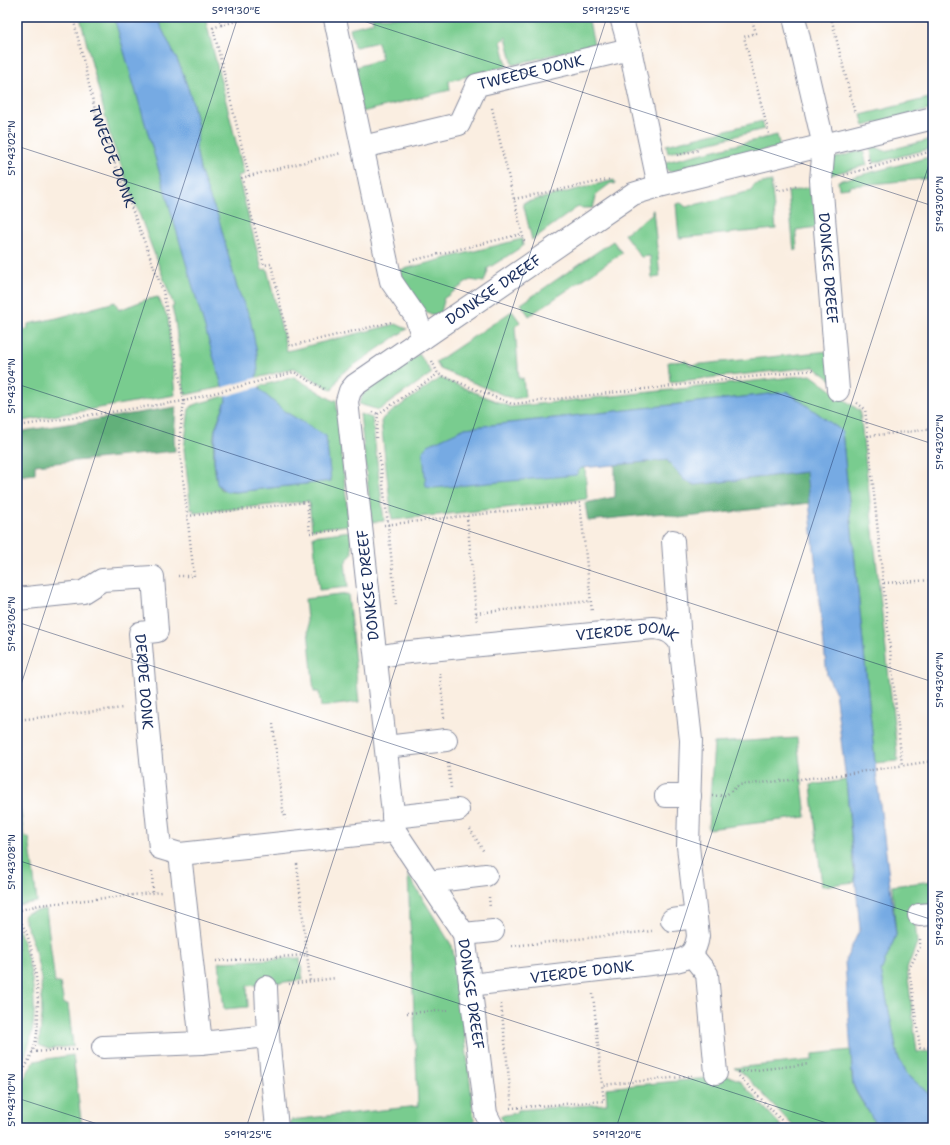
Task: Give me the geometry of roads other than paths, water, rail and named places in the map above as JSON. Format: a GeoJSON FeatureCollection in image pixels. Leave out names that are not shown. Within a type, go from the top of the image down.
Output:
{"type":"FeatureCollection","features":[{"type":"Feature","properties":{"kind":"street"},"geometry":{"type":"LineString","coordinates":[[621,17],[630,50],[659,186]]}},
{"type":"Feature","properties":{"kind":"street","name":"DONKSE DREEF"},"geometry":{"type":"LineString","coordinates":[[794,17],[824,146],[821,180],[838,390]]}},
{"type":"Feature","properties":{"kind":"street"},"geometry":{"type":"LineString","coordinates":[[335,19],[391,281],[416,317],[423,338]]}},
{"type":"Feature","properties":{"kind":"street","name":"TWEEDE DONK"},"geometry":{"type":"LineString","coordinates":[[363,147],[459,124],[477,85],[630,50]]}},
{"type":"Feature","properties":{"kind":"street","name":"DONKSE DREEF"},"geometry":{"type":"LineString","coordinates":[[490,1121],[473,1008],[464,934],[429,882],[394,824],[347,401],[350,391],[355,385],[633,194],[659,186],[933,118]]}},
{"type":"Feature","properties":{"kind":"street"},"geometry":{"type":"LineString","coordinates":[[673,541],[680,642]]}},
{"type":"Feature","properties":{"kind":"street","name":"DERDE DONK"},"geometry":{"type":"LineString","coordinates":[[17,599],[83,592],[102,580],[153,576],[157,631],[140,633],[145,705],[160,848],[180,854],[394,824],[458,810]]}},
{"type":"Feature","properties":{"kind":"street","name":"VIERDE DONK"},"geometry":{"type":"LineString","coordinates":[[376,657],[400,653],[653,628],[664,628],[674,634],[680,642],[691,740],[688,846],[698,936],[696,948],[684,959],[676,961],[470,985]]}},
{"type":"Feature","properties":{"kind":"street"},"geometry":{"type":"LineString","coordinates":[[386,747],[446,740]]}},
{"type":"Feature","properties":{"kind":"street"},"geometry":{"type":"LineString","coordinates":[[666,796],[690,796]]}},
{"type":"Feature","properties":{"kind":"street"},"geometry":{"type":"LineString","coordinates":[[180,854],[200,1043]]}},
{"type":"Feature","properties":{"kind":"street"},"geometry":{"type":"LineString","coordinates":[[429,882],[486,875]]}},
{"type":"Feature","properties":{"kind":"street"},"geometry":{"type":"LineString","coordinates":[[672,920],[696,917]]}},
{"type":"Feature","properties":{"kind":"street"},"geometry":{"type":"LineString","coordinates":[[464,934],[493,931]]}},
{"type":"Feature","properties":{"kind":"street"},"geometry":{"type":"LineString","coordinates":[[691,954],[708,974],[723,1073]]}},
{"type":"Feature","properties":{"kind":"street"},"geometry":{"type":"LineString","coordinates":[[266,987],[268,1036],[277,1128]]}},
{"type":"Feature","properties":{"kind":"street"},"geometry":{"type":"LineString","coordinates":[[103,1047],[200,1043],[268,1036]]}},
{"type":"Feature","properties":{"kind":"water"},"geometry":{"type":"Polygon","coordinates":[[[114,17],[156,17],[181,68],[192,100],[198,127],[196,148],[200,170],[218,216],[237,288],[250,318],[257,353],[258,374],[256,375],[260,390],[284,411],[326,436],[331,481],[236,492],[225,491],[217,484],[214,460],[215,430],[226,400],[114,17]]]}},
{"type":"Feature","properties":{"kind":"water"},"geometry":{"type":"Polygon","coordinates":[[[788,392],[842,431],[875,763],[896,935],[881,971],[898,1057],[907,1074],[933,1098],[933,1128],[876,1128],[853,1084],[845,961],[860,929],[846,780],[835,691],[827,675],[806,472],[695,485],[684,480],[667,460],[581,468],[576,475],[434,488],[426,487],[423,451],[428,445],[465,428],[788,392]]]}}]}
